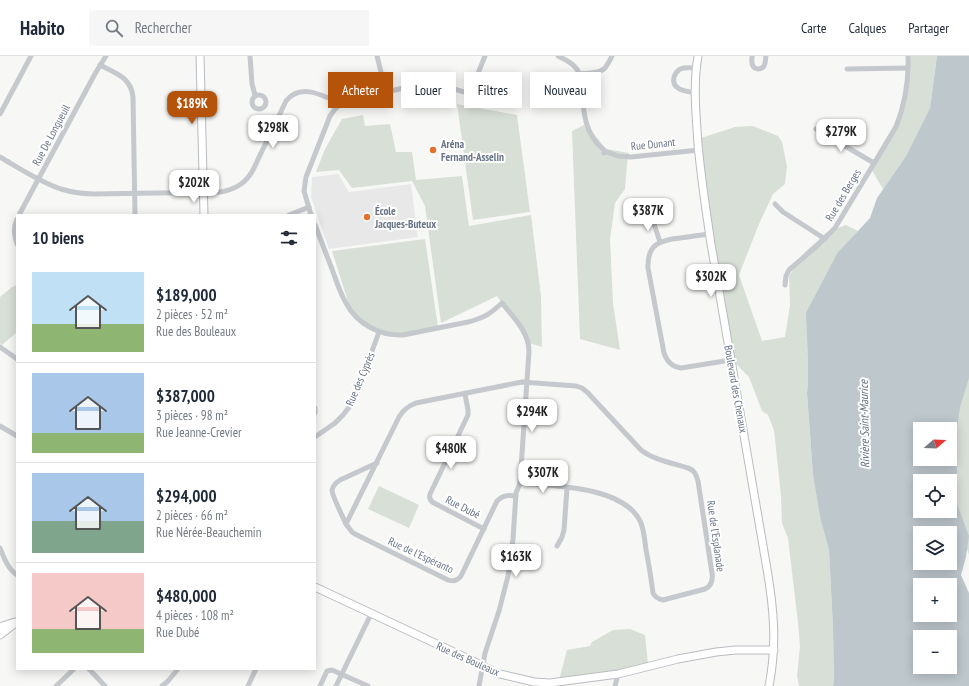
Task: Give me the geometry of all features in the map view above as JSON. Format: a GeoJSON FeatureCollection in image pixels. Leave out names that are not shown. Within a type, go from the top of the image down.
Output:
{"type":"FeatureCollection","features":[{"type":"Feature","properties":{"kind":"street"},"geometry":{"type":"LineString","coordinates":[[0,114],[31,56]]}},
{"type":"Feature","properties":{"kind":"street","name":"Rue De Longueuil"},"geometry":{"type":"LineString","coordinates":[[20,214],[106,56]]}},
{"type":"Feature","properties":{"kind":"street"},"geometry":{"type":"LineString","coordinates":[[200,56],[204,214]]}},
{"type":"Feature","properties":{"kind":"street"},"geometry":{"type":"LineString","coordinates":[[250,56],[252,84],[255,95]]}},
{"type":"Feature","properties":{"kind":"street"},"geometry":{"type":"LineString","coordinates":[[377,56],[381,72]]}},
{"type":"Feature","properties":{"kind":"street"},"geometry":{"type":"LineString","coordinates":[[393,91],[435,82],[462,92],[468,92],[472,88],[485,56]]}},
{"type":"Feature","properties":{"kind":"street"},"geometry":{"type":"LineString","coordinates":[[558,56],[572,64],[578,72]]}},
{"type":"Feature","properties":{"kind":"street","name":"Boulevard des Chenaux"},"geometry":{"type":"LineString","coordinates":[[698,56],[694,92],[709,234],[771,592],[774,621],[774,650],[769,686]]}},
{"type":"Feature","properties":{"kind":"street"},"geometry":{"type":"LineString","coordinates":[[752,56],[752,65],[758,69],[764,65],[766,56]]}},
{"type":"Feature","properties":{"kind":"street","name":"Rue des Berges"},"geometry":{"type":"LineString","coordinates":[[785,285],[786,276],[789,270],[825,239],[835,228],[896,127],[906,91],[908,56]]}},
{"type":"Feature","properties":{"kind":"street"},"geometry":{"type":"LineString","coordinates":[[598,72],[606,68],[610,57]]}},
{"type":"Feature","properties":{"kind":"street"},"geometry":{"type":"LineString","coordinates":[[100,65],[124,78],[129,82],[132,88],[135,214]]}},
{"type":"Feature","properties":{"kind":"street"},"geometry":{"type":"LineString","coordinates":[[694,92],[678,88],[675,84],[674,78],[675,74],[679,70],[696,68]]}},
{"type":"Feature","properties":{"kind":"street"},"geometry":{"type":"LineString","coordinates":[[847,69],[908,68]]}},
{"type":"Feature","properties":{"kind":"street"},"geometry":{"type":"LineString","coordinates":[[0,157],[61,189],[77,193],[135,194],[221,192],[232,190],[241,185],[248,178],[286,101],[290,96],[301,92],[310,92],[328,98]]}},
{"type":"Feature","properties":{"kind":"street"},"geometry":{"type":"LineString","coordinates":[[311,214],[304,191],[305,181],[330,116],[336,108]]}},
{"type":"Feature","properties":{"kind":"street","name":"Rue Dunant"},"geometry":{"type":"LineString","coordinates":[[584,108],[586,125],[593,138],[604,150],[604,153],[607,152],[618,156],[631,157],[699,150]]}},
{"type":"Feature","properties":{"kind":"street"},"geometry":{"type":"LineString","coordinates":[[816,128],[874,163]]}},
{"type":"Feature","properties":{"kind":"street"},"geometry":{"type":"LineString","coordinates":[[775,204],[783,212],[825,239]]}},
{"type":"Feature","properties":{"kind":"street"},"geometry":{"type":"LineString","coordinates":[[292,214],[309,207]]}},
{"type":"Feature","properties":{"kind":"street"},"geometry":{"type":"LineString","coordinates":[[652,218],[660,242]]}},
{"type":"Feature","properties":{"kind":"street"},"geometry":{"type":"LineString","coordinates":[[16,222],[14,233],[16,240]]}},
{"type":"Feature","properties":{"kind":"street"},"geometry":{"type":"LineString","coordinates":[[316,228],[346,305],[365,324],[378,332],[392,335],[402,335],[472,321],[489,314],[502,303],[522,328],[529,342],[520,483],[516,496],[508,576],[499,611],[485,653],[479,686]]}},
{"type":"Feature","properties":{"kind":"street"},"geometry":{"type":"LineString","coordinates":[[709,234],[669,239],[660,242],[654,246],[651,252],[648,259],[648,268],[666,360],[674,367],[681,368],[731,360]]}},
{"type":"Feature","properties":{"kind":"street","name":"Rue des Cyprès"},"geometry":{"type":"LineString","coordinates":[[316,436],[335,423],[346,412],[352,402],[357,392],[378,332]]}},
{"type":"Feature","properties":{"kind":"street"},"geometry":{"type":"LineString","coordinates":[[0,347],[16,358]]}},
{"type":"Feature","properties":{"kind":"street"},"geometry":{"type":"LineString","coordinates":[[346,524],[399,417],[406,408],[416,403],[527,382]]}},
{"type":"Feature","properties":{"kind":"street","name":"Rue de l'Esplanade"},"geometry":{"type":"LineString","coordinates":[[520,483],[591,491],[613,498],[627,506],[636,516],[643,529],[653,593],[658,599],[663,600],[705,589],[710,585],[712,573],[696,473],[688,468],[650,456],[640,450],[582,388],[576,386],[527,382]]}},
{"type":"Feature","properties":{"kind":"street","name":"Rue Dubé"},"geometry":{"type":"LineString","coordinates":[[465,394],[468,415],[430,494],[430,499],[432,503],[484,529]]}},
{"type":"Feature","properties":{"kind":"street"},"geometry":{"type":"LineString","coordinates":[[0,426],[16,435]]}},
{"type":"Feature","properties":{"kind":"street","name":"Rue de l'Espéranto"},"geometry":{"type":"LineString","coordinates":[[377,463],[340,480],[335,484],[333,488],[333,495],[346,524],[355,534],[448,580],[457,580],[461,576],[497,501],[505,495],[516,496]]}},
{"type":"Feature","properties":{"kind":"street"},"geometry":{"type":"LineString","coordinates":[[557,546],[564,530],[567,488]]}},
{"type":"Feature","properties":{"kind":"street"},"geometry":{"type":"LineString","coordinates":[[0,548],[12,571],[16,574]]}},
{"type":"Feature","properties":{"kind":"street","name":"Rue des Bouleaux"},"geometry":{"type":"LineString","coordinates":[[316,588],[496,673],[530,682],[556,682],[618,674],[705,654],[736,650],[774,650]]}},
{"type":"Feature","properties":{"kind":"street"},"geometry":{"type":"LineString","coordinates":[[336,686],[371,614]]}},
{"type":"Feature","properties":{"kind":"street"},"geometry":{"type":"LineString","coordinates":[[0,627],[16,622]]}},
{"type":"Feature","properties":{"kind":"street"},"geometry":{"type":"LineString","coordinates":[[0,635],[16,623]]}},
{"type":"Feature","properties":{"kind":"street"},"geometry":{"type":"LineString","coordinates":[[56,686],[73,670]]}},
{"type":"Feature","properties":{"kind":"street"},"geometry":{"type":"LineString","coordinates":[[90,670],[105,686]]}},
{"type":"Feature","properties":{"kind":"street"},"geometry":{"type":"LineString","coordinates":[[162,686],[177,670]]}},
{"type":"Feature","properties":{"kind":"street"},"geometry":{"type":"LineString","coordinates":[[248,686],[256,670]]}},
{"type":"Feature","properties":{"kind":"street"},"geometry":{"type":"LineString","coordinates":[[320,686],[326,672],[329,670],[342,674],[368,686]]}},
{"type":"Feature","properties":{"kind":"street"},"geometry":{"type":"LineString","coordinates":[[615,686],[618,674]]}},
{"type":"Feature","properties":{"kind":"shaded area"},"geometry":{"type":"Polygon","coordinates":[[[907,56],[937,56],[930,108],[906,156],[883,189],[870,167],[900,114],[908,68],[907,56]]]}},
{"type":"Feature","properties":{"kind":"shaded area"},"geometry":{"type":"Polygon","coordinates":[[[457,104],[464,105],[464,108],[479,108],[517,115],[530,212],[473,220],[457,104]]]}},
{"type":"Feature","properties":{"kind":"shaded area"},"geometry":{"type":"Polygon","coordinates":[[[363,115],[365,126],[390,124],[396,152],[412,152],[416,180],[462,176],[469,226],[531,215],[541,296],[542,347],[529,343],[497,296],[441,323],[425,206],[412,181],[352,188],[339,170],[316,172],[325,149],[342,119],[363,115]]]}},
{"type":"Feature","properties":{"kind":"shaded area"},"geometry":{"type":"Polygon","coordinates":[[[586,124],[606,149],[629,153],[625,189],[615,203],[610,239],[613,303],[620,350],[580,339],[572,131],[586,124]]]}},
{"type":"Feature","properties":{"kind":"shaded area"},"geometry":{"type":"Polygon","coordinates":[[[753,126],[778,136],[782,142],[787,166],[785,184],[773,194],[759,224],[739,275],[762,341],[785,337],[790,305],[789,276],[805,252],[827,232],[846,225],[858,231],[838,252],[808,357],[807,393],[813,475],[820,517],[829,550],[833,628],[833,686],[799,686],[797,676],[800,646],[798,623],[788,538],[782,523],[781,496],[774,430],[768,415],[762,411],[749,377],[733,361],[698,139],[735,127],[753,126]]]}},
{"type":"Feature","properties":{"kind":"shaded area","name":"École Jacques-Buteux"},"geometry":{"type":"Polygon","coordinates":[[[338,174],[349,192],[411,184],[418,237],[329,249],[311,197],[312,177],[338,174]]]}},
{"type":"Feature","properties":{"kind":"shaded area"},"geometry":{"type":"Polygon","coordinates":[[[425,239],[438,327],[409,334],[376,333],[351,311],[332,251],[425,239]]]}},
{"type":"Feature","properties":{"kind":"shaded area"},"geometry":{"type":"Polygon","coordinates":[[[16,285],[16,333],[2,345],[0,343],[0,297],[16,285]]]}},
{"type":"Feature","properties":{"kind":"shaded area"},"geometry":{"type":"Polygon","coordinates":[[[969,372],[969,555],[957,518],[957,474],[953,474],[953,466],[957,466],[957,422],[952,422],[952,418],[969,372]]]}},
{"type":"Feature","properties":{"kind":"shaded area"},"geometry":{"type":"Polygon","coordinates":[[[379,486],[419,505],[409,528],[368,509],[379,486]]]}},
{"type":"Feature","properties":{"kind":"shaded area"},"geometry":{"type":"Polygon","coordinates":[[[630,629],[645,635],[648,664],[559,680],[567,650],[590,646],[592,642],[613,630],[630,629]]]}},
{"type":"Feature","properties":{"kind":"water","name":"Rivière Saint-Maurice"},"geometry":{"type":"Polygon","coordinates":[[[937,56],[969,56],[969,378],[960,407],[957,428],[957,422],[913,422],[913,466],[957,466],[957,474],[913,474],[913,518],[957,518],[957,504],[969,536],[966,557],[961,575],[969,593],[969,686],[833,686],[833,628],[829,550],[820,517],[813,475],[807,393],[808,357],[806,313],[838,252],[870,218],[877,198],[906,156],[930,108],[937,56]]]}},
{"type":"Feature","properties":{"kind":"place","name":"Aréna Fernand-Asselin"},"geometry":{"type":"Point","coordinates":[433,150]}},
{"type":"Feature","properties":{"kind":"place","name":"École Jacques-Buteux"},"geometry":{"type":"Point","coordinates":[367,217]}}]}
